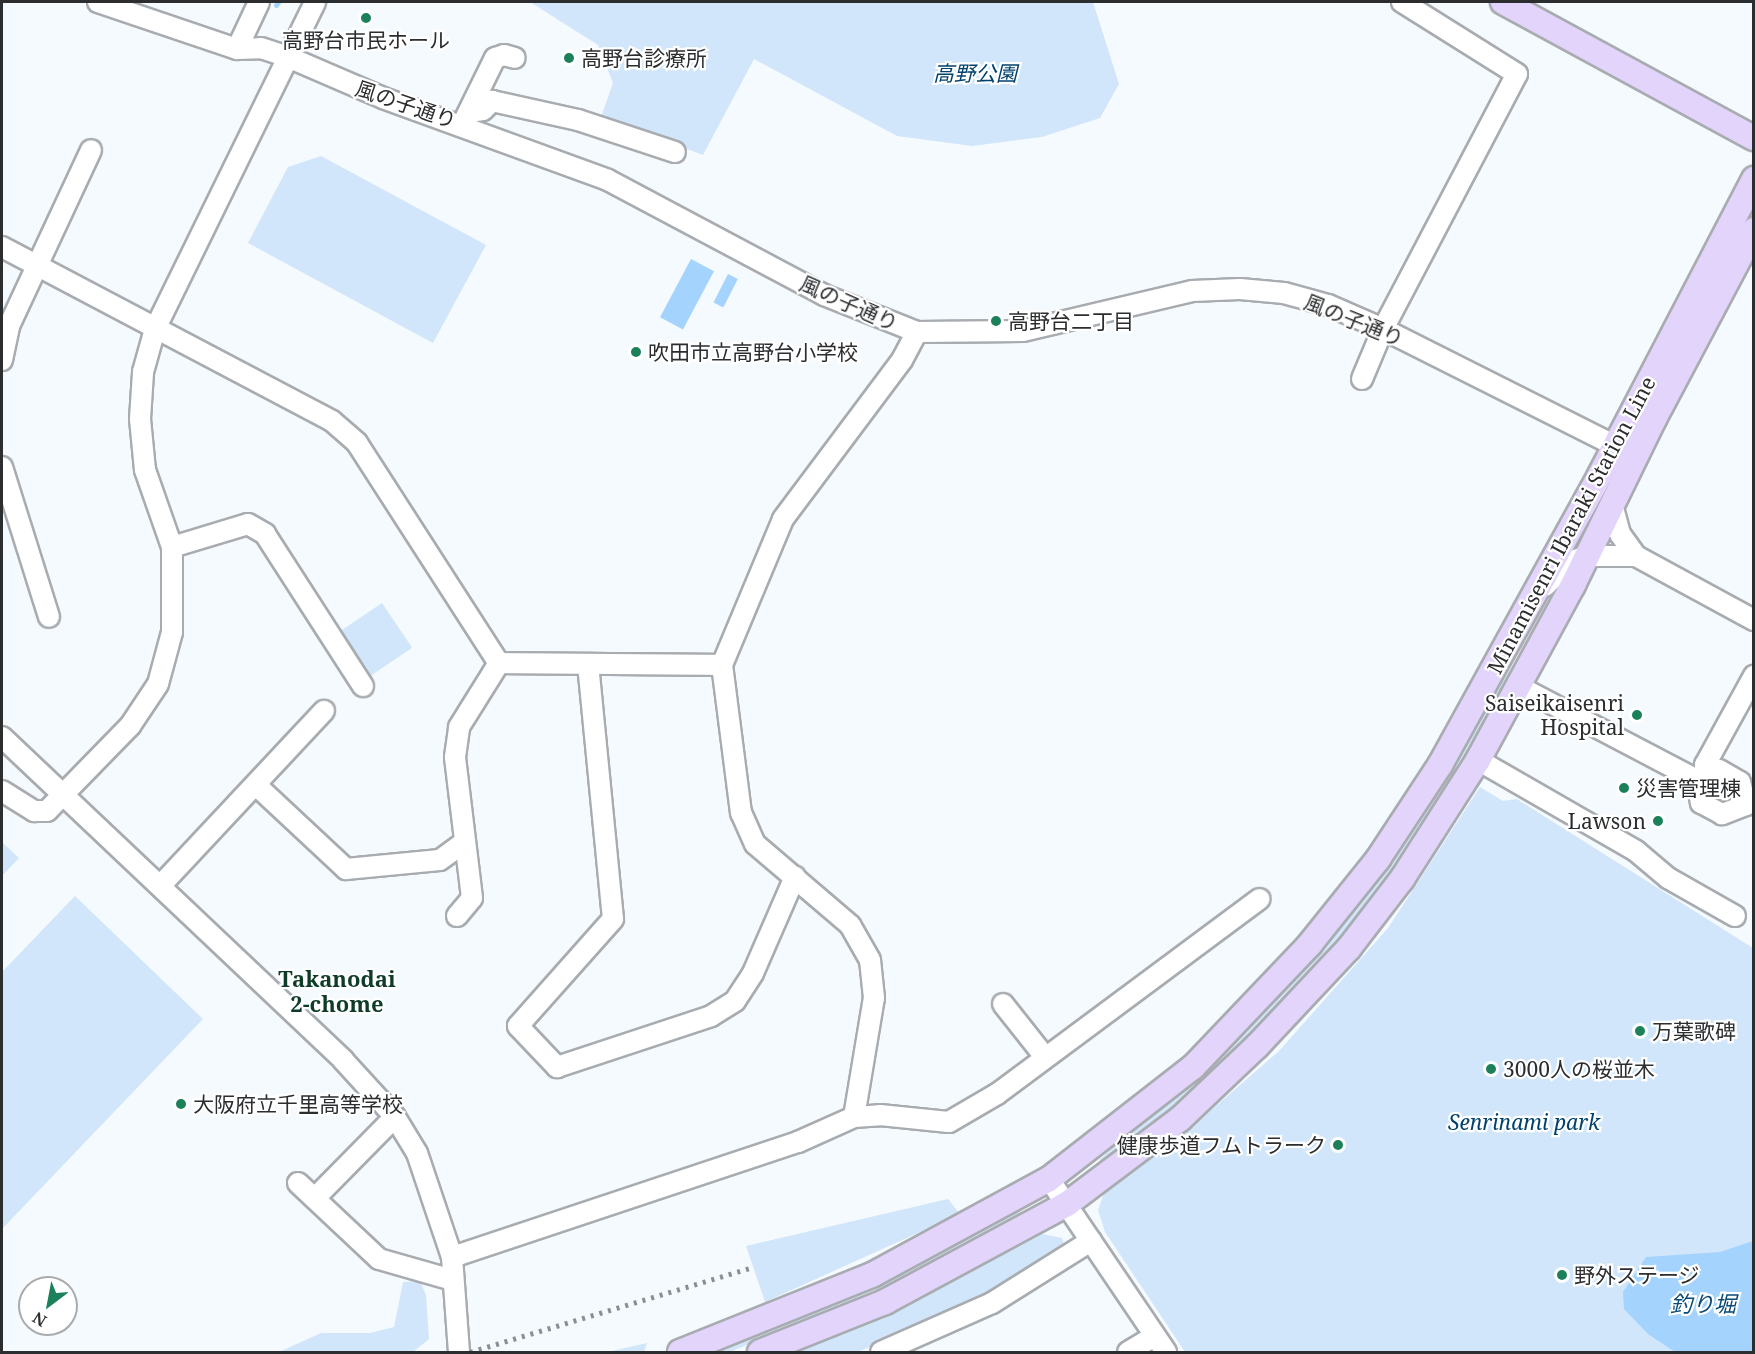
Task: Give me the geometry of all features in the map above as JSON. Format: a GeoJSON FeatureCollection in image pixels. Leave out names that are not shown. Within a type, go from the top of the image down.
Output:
{"type":"FeatureCollection","features":[{"type":"Feature","properties":{"kind":"main road"},"geometry":{"type":"LineString","coordinates":[[1503,2],[1754,138]]}},
{"type":"Feature","properties":{"kind":"main road","name":"Minamisenri Ibaraki Station Line"},"geometry":{"type":"LineString","coordinates":[[760,1353],[885,1302],[1066,1204],[1180,1119],[1257,1046],[1349,948],[1402,879],[1478,760],[1573,585],[1612,504],[1626,451],[1754,179]]}},
{"type":"Feature","properties":{"kind":"main road","name":"Minamisenri Ibaraki Station Line"},"geometry":{"type":"LineString","coordinates":[[680,1353],[872,1275],[1049,1179],[1192,1067],[1310,944],[1378,859],[1440,765],[1528,608],[1626,451],[1754,230]]}},
{"type":"Feature","properties":{"kind":"street","name":"風の子通り"},"geometry":{"type":"LineString","coordinates":[[98,2],[237,49],[261,48],[288,57],[383,98],[466,118],[608,180],[824,295],[916,332],[1023,331],[1192,291],[1240,289],[1284,293],[1328,305],[1383,329],[1626,451]]}},
{"type":"Feature","properties":{"kind":"street"},"geometry":{"type":"LineString","coordinates":[[237,49],[259,2]]}},
{"type":"Feature","properties":{"kind":"street"},"geometry":{"type":"LineString","coordinates":[[2,791],[34,811],[47,811],[64,797],[130,726],[158,684],[172,632],[172,547],[145,470],[140,419],[143,372],[155,329],[315,2]]}},
{"type":"Feature","properties":{"kind":"street"},"geometry":{"type":"LineString","coordinates":[[1362,379],[1383,329],[1517,74],[1402,2]]}},
{"type":"Feature","properties":{"kind":"street"},"geometry":{"type":"LineString","coordinates":[[466,118],[470,102],[495,58],[504,54],[515,58]]}},
{"type":"Feature","properties":{"kind":"street"},"geometry":{"type":"LineString","coordinates":[[466,118],[483,110],[492,101],[578,120],[675,152]]}},
{"type":"Feature","properties":{"kind":"street"},"geometry":{"type":"LineString","coordinates":[[2,360],[9,326],[92,150]]}},
{"type":"Feature","properties":{"kind":"street"},"geometry":{"type":"LineString","coordinates":[[2,247],[332,422],[357,443],[499,663]]}},
{"type":"Feature","properties":{"kind":"street"},"geometry":{"type":"LineString","coordinates":[[854,1117],[874,998],[870,960],[850,925],[755,844],[741,813],[722,665],[783,519],[902,360],[916,332]]}},
{"type":"Feature","properties":{"kind":"street"},"geometry":{"type":"LineString","coordinates":[[2,467],[49,617]]}},
{"type":"Feature","properties":{"kind":"street"},"geometry":{"type":"LineString","coordinates":[[1612,504],[1620,534],[1636,556]]}},
{"type":"Feature","properties":{"kind":"street"},"geometry":{"type":"LineString","coordinates":[[172,547],[248,524],[265,534],[363,686]]}},
{"type":"Feature","properties":{"kind":"street"},"geometry":{"type":"LineString","coordinates":[[1528,608],[1569,562],[1588,556],[1636,556],[1751,613]]}},
{"type":"Feature","properties":{"kind":"street"},"geometry":{"type":"LineString","coordinates":[[1573,585],[1600,564],[1636,556]]}},
{"type":"Feature","properties":{"kind":"street"},"geometry":{"type":"LineString","coordinates":[[499,663],[722,665]]}},
{"type":"Feature","properties":{"kind":"street"},"geometry":{"type":"LineString","coordinates":[[457,916],[472,898],[463,843],[455,757],[459,727],[499,663]]}},
{"type":"Feature","properties":{"kind":"street"},"geometry":{"type":"LineString","coordinates":[[588,663],[613,919],[518,1026],[557,1067],[711,1016],[735,1001],[753,973],[795,877]]}},
{"type":"Feature","properties":{"kind":"street"},"geometry":{"type":"LineString","coordinates":[[1518,686],[1703,777],[1705,765],[1752,680]]}},
{"type":"Feature","properties":{"kind":"street"},"geometry":{"type":"LineString","coordinates":[[160,886],[257,786],[324,711]]}},
{"type":"Feature","properties":{"kind":"street"},"geometry":{"type":"LineString","coordinates":[[2,737],[343,1060],[395,1118],[417,1154],[452,1257],[459,1353]]}},
{"type":"Feature","properties":{"kind":"street"},"geometry":{"type":"LineString","coordinates":[[1478,760],[1636,851],[1668,878],[1735,916]]}},
{"type":"Feature","properties":{"kind":"street"},"geometry":{"type":"LineString","coordinates":[[257,786],[346,868],[440,860],[463,843]]}},
{"type":"Feature","properties":{"kind":"street"},"geometry":{"type":"LineString","coordinates":[[452,1257],[798,1142],[854,1117],[880,1115],[949,1122],[1045,1058],[1260,899]]}},
{"type":"Feature","properties":{"kind":"street"},"geometry":{"type":"LineString","coordinates":[[1003,1004],[1045,1058]]}},
{"type":"Feature","properties":{"kind":"street"},"geometry":{"type":"LineString","coordinates":[[315,1198],[395,1118]]}},
{"type":"Feature","properties":{"kind":"street"},"geometry":{"type":"LineString","coordinates":[[1049,1179],[1160,1344],[1128,1353]]}},
{"type":"Feature","properties":{"kind":"street"},"geometry":{"type":"LineString","coordinates":[[298,1183],[379,1259],[452,1280]]}},
{"type":"Feature","properties":{"kind":"street"},"geometry":{"type":"LineString","coordinates":[[882,1353],[992,1303],[1091,1241]]}},
{"type":"Feature","properties":{"kind":"green space","name":"高野公園"},"geometry":{"type":"Polygon","coordinates":[[[530,2],[1093,2],[1119,84],[1100,118],[1042,137],[972,146],[897,136],[754,59],[703,155],[601,117],[613,83],[598,45],[530,2]]]}},
{"type":"Feature","properties":{"kind":"green space"},"geometry":{"type":"Polygon","coordinates":[[[321,156],[486,245],[433,343],[248,243],[288,167],[321,156]]]}},
{"type":"Feature","properties":{"kind":"green space"},"geometry":{"type":"Polygon","coordinates":[[[382,603],[412,648],[366,679],[336,634],[382,603]]]}},
{"type":"Feature","properties":{"kind":"green space"},"geometry":{"type":"Polygon","coordinates":[[[1534,636],[1476,744],[1416,840],[1371,902],[1307,979],[1245,1043],[1177,1104],[1103,1161],[1099,1160],[1250,1028],[1314,960],[1376,883],[1444,784],[1499,686],[1534,636]]]}},
{"type":"Feature","properties":{"kind":"green space","name":"Senrinami park"},"geometry":{"type":"Polygon","coordinates":[[[1480,787],[1503,801],[1517,799],[1753,948],[1753,1352],[1185,1352],[1105,1232],[1098,1210],[1104,1193],[1185,1133],[1279,1051],[1388,928],[1480,787]]]}},
{"type":"Feature","properties":{"kind":"green space"},"geometry":{"type":"Polygon","coordinates":[[[2,842],[19,858],[2,876],[2,842]]]}},
{"type":"Feature","properties":{"kind":"green space"},"geometry":{"type":"Polygon","coordinates":[[[75,896],[203,1019],[2,1229],[2,972],[75,896]]]}},
{"type":"Feature","properties":{"kind":"green space"},"geometry":{"type":"Polygon","coordinates":[[[948,1199],[960,1214],[765,1302],[746,1246],[948,1199]]]}},
{"type":"Feature","properties":{"kind":"green space"},"geometry":{"type":"Polygon","coordinates":[[[1019,1209],[1022,1214],[928,1268],[730,1352],[711,1352],[881,1282],[1019,1209]]]}},
{"type":"Feature","properties":{"kind":"green space"},"geometry":{"type":"Polygon","coordinates":[[[1043,1234],[1062,1238],[1065,1248],[987,1295],[858,1352],[795,1352],[896,1311],[1043,1234]]]}},
{"type":"Feature","properties":{"kind":"green space"},"geometry":{"type":"Polygon","coordinates":[[[420,1281],[426,1295],[429,1339],[413,1352],[279,1352],[321,1333],[370,1333],[394,1327],[403,1282],[420,1281]]]}},
{"type":"Feature","properties":{"kind":"green space"},"geometry":{"type":"Polygon","coordinates":[[[647,1343],[644,1352],[607,1352],[647,1343]]]}},
{"type":"Feature","properties":{"kind":"water"},"geometry":{"type":"Polygon","coordinates":[[[691,259],[714,271],[683,329],[660,317],[691,259]]]}},
{"type":"Feature","properties":{"kind":"water"},"geometry":{"type":"Polygon","coordinates":[[[728,274],[738,279],[723,308],[713,303],[728,274]]]}},
{"type":"Feature","properties":{"kind":"water","name":"釣り堀"},"geometry":{"type":"Polygon","coordinates":[[[1753,1241],[1753,1352],[1675,1352],[1648,1334],[1624,1309],[1623,1292],[1646,1257],[1720,1252],[1753,1241]]]}},
{"type":"Feature","properties":{"kind":"railway"},"geometry":{"type":"LineString","coordinates":[[470,1352],[754,1267]]}},
{"type":"Feature","properties":{"kind":"place","name":"高野台市民ホール"},"geometry":{"type":"Point","coordinates":[366,18]}},
{"type":"Feature","properties":{"kind":"place","name":"高野台診療所"},"geometry":{"type":"Point","coordinates":[569,58]}},
{"type":"Feature","properties":{"kind":"place","name":"高野台二丁目"},"geometry":{"type":"Point","coordinates":[996,321]}},
{"type":"Feature","properties":{"kind":"place","name":"吹田市立高野台小学校"},"geometry":{"type":"Point","coordinates":[636,352]}},
{"type":"Feature","properties":{"kind":"place","name":"Saiseikaisenri Hospital"},"geometry":{"type":"Point","coordinates":[1637,715]}},
{"type":"Feature","properties":{"kind":"place","name":"災害管理棟"},"geometry":{"type":"Point","coordinates":[1624,788]}},
{"type":"Feature","properties":{"kind":"place","name":"Lawson"},"geometry":{"type":"Point","coordinates":[1658,821]}},
{"type":"Feature","properties":{"kind":"place","name":"万葉歌碑"},"geometry":{"type":"Point","coordinates":[1640,1031]}},
{"type":"Feature","properties":{"kind":"place","name":"3000人の桜並木"},"geometry":{"type":"Point","coordinates":[1491,1069]}},
{"type":"Feature","properties":{"kind":"place","name":"大阪府立千里高等学校"},"geometry":{"type":"Point","coordinates":[181,1104]}},
{"type":"Feature","properties":{"kind":"place","name":"健康歩道フムトラーク"},"geometry":{"type":"Point","coordinates":[1338,1145]}},
{"type":"Feature","properties":{"kind":"place","name":"野外ステージ"},"geometry":{"type":"Point","coordinates":[1562,1275]}},
{"type":"Feature","properties":{"kind":"district","name":"Takanodai 2-chome"},"geometry":{"type":"Point","coordinates":[337,990]}}]}
